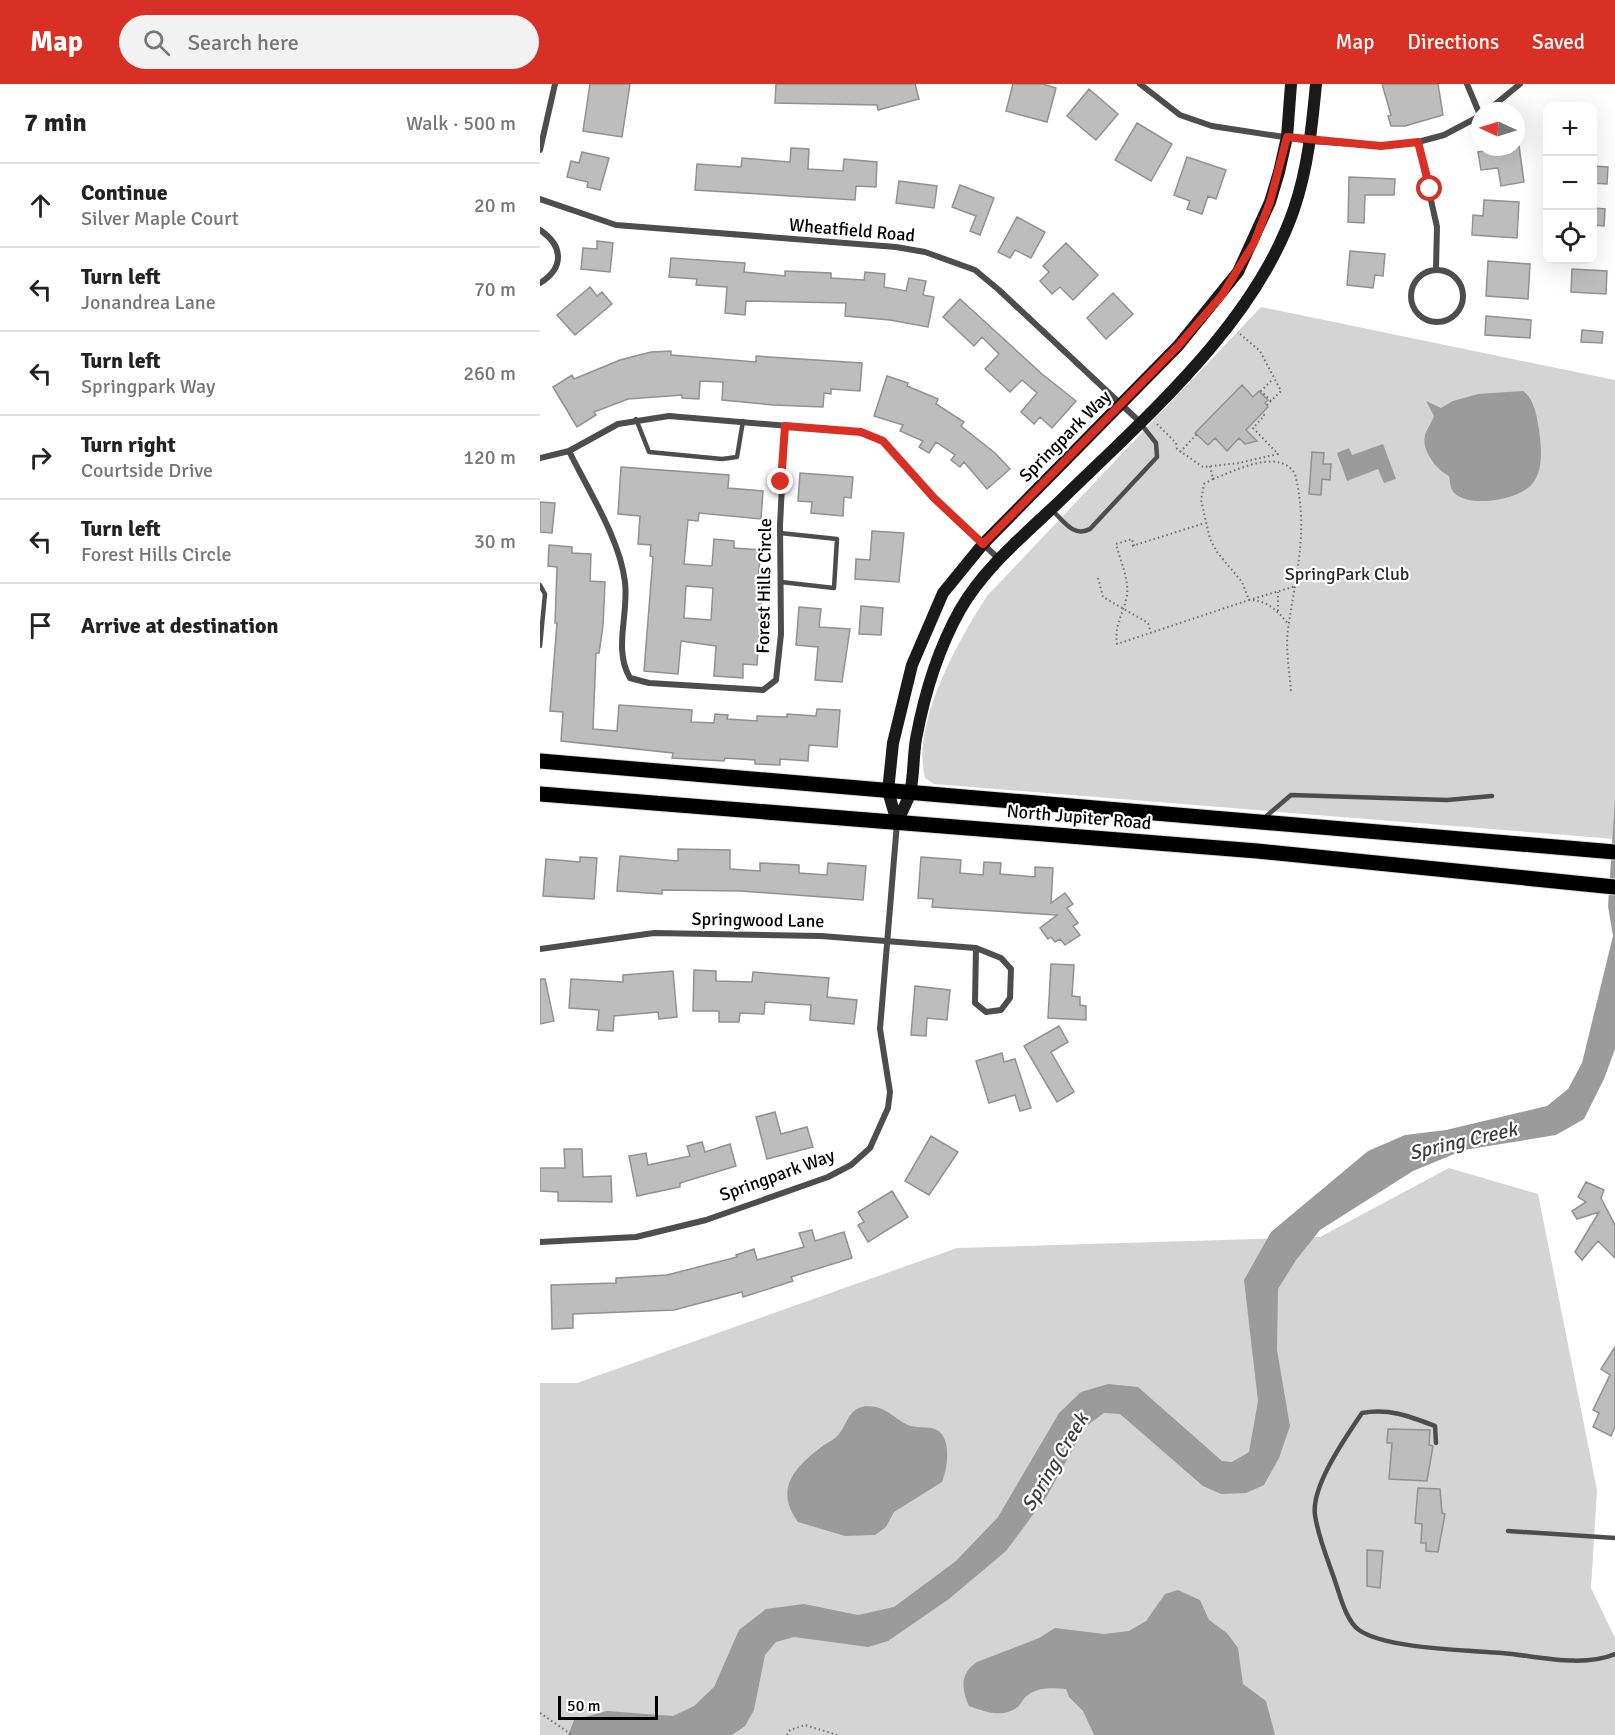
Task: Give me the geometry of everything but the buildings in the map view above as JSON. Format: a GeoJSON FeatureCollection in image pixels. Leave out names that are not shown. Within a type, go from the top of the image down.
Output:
{"type":"FeatureCollection","features":[{"type":"Feature","properties":{"kind":"main road","name":"North Jupiter Road"},"geometry":{"type":"LineString","coordinates":[[540,761],[1615,852]]}},
{"type":"Feature","properties":{"kind":"main road","name":"North Jupiter Road"},"geometry":{"type":"LineString","coordinates":[[540,794],[1257,851],[1615,886]]}},
{"type":"Feature","properties":{"kind":"main road"},"geometry":{"type":"LineString","coordinates":[[1257,851],[1259,823]]}},
{"type":"Feature","properties":{"kind":"street"},"geometry":{"type":"LineString","coordinates":[[540,150],[555,84]]}},
{"type":"Feature","properties":{"kind":"street"},"geometry":{"type":"LineString","coordinates":[[1140,84],[1180,115],[1212,126],[1310,141],[1381,146],[1418,142],[1444,135],[1471,121]]}},
{"type":"Feature","properties":{"kind":"street","name":"Springpark Way"},"geometry":{"type":"LineString","coordinates":[[897,822],[888,791],[893,742],[902,696],[921,640],[943,593],[983,544],[1178,346],[1238,272],[1270,202],[1287,137],[1291,84]]}},
{"type":"Feature","properties":{"kind":"street","name":"Springpark Way"},"geometry":{"type":"LineString","coordinates":[[540,1242],[627,1238],[673,1229],[828,1177],[861,1157],[870,1148],[888,1108],[889,1078],[880,1029],[897,822],[910,793],[922,710],[941,653],[960,610],[1000,560],[1140,422],[1198,360],[1263,277],[1294,209],[1310,141],[1316,84]]}},
{"type":"Feature","properties":{"kind":"street"},"geometry":{"type":"LineString","coordinates":[[1467,84],[1474,102]]}},
{"type":"Feature","properties":{"kind":"street"},"geometry":{"type":"LineString","coordinates":[[1498,102],[1520,84]]}},
{"type":"Feature","properties":{"kind":"street"},"geometry":{"type":"LineString","coordinates":[[1418,142],[1437,227],[1436,268]]}},
{"type":"Feature","properties":{"kind":"street","name":"Wheatfield Road"},"geometry":{"type":"LineString","coordinates":[[540,199],[616,225],[897,247],[955,262],[975,270],[999,290],[1140,422]]}},
{"type":"Feature","properties":{"kind":"street"},"geometry":{"type":"LineString","coordinates":[[540,230],[551,238],[558,250],[558,264],[551,276],[540,284]]}},
{"type":"Feature","properties":{"kind":"street"},"geometry":{"type":"LineString","coordinates":[[1436,268],[1449,271],[1459,280],[1463,298],[1455,315],[1444,322],[1431,322],[1420,316],[1412,306],[1410,293],[1415,281],[1424,272],[1436,268]]}},
{"type":"Feature","properties":{"kind":"street"},"geometry":{"type":"LineString","coordinates":[[540,458],[569,451],[618,424],[636,419],[669,416],[861,432],[883,441],[934,498],[1000,560]]}},
{"type":"Feature","properties":{"kind":"street","name":"Forest Hills Circle"},"geometry":{"type":"LineString","coordinates":[[569,451],[621,562],[626,584],[622,652],[624,668],[630,678],[649,683],[763,690],[776,680],[781,634],[780,533],[785,426]]}},
{"type":"Feature","properties":{"kind":"street","name":"Springwood Lane"},"geometry":{"type":"LineString","coordinates":[[540,949],[654,933],[888,939],[976,948],[1001,958],[1011,969],[1010,998],[1001,1010],[986,1012],[975,1003],[976,948]]}},
{"type":"Feature","properties":{"kind":"lane"},"geometry":{"type":"LineString","coordinates":[[636,419],[649,452],[722,459],[737,457],[743,421]]}},
{"type":"Feature","properties":{"kind":"lane"},"geometry":{"type":"LineString","coordinates":[[1051,509],[1074,532],[1083,533],[1090,529],[1157,457],[1156,443],[1140,422]]}},
{"type":"Feature","properties":{"kind":"lane"},"geometry":{"type":"LineString","coordinates":[[780,533],[837,539],[834,588],[781,582]]}},
{"type":"Feature","properties":{"kind":"lane"},"geometry":{"type":"LineString","coordinates":[[540,585],[545,594],[540,646]]}},
{"type":"Feature","properties":{"kind":"lane"},"geometry":{"type":"LineString","coordinates":[[1259,823],[1291,795],[1447,800],[1492,796]]}},
{"type":"Feature","properties":{"kind":"lane"},"geometry":{"type":"LineString","coordinates":[[1436,1443],[1435,1426],[1402,1413],[1379,1410],[1362,1413],[1340,1445],[1316,1498],[1315,1515],[1329,1564],[1342,1603],[1357,1629],[1381,1640],[1430,1646],[1587,1660],[1615,1654]]}},
{"type":"Feature","properties":{"kind":"lane"},"geometry":{"type":"LineString","coordinates":[[1508,1531],[1615,1538]]}},
{"type":"Feature","properties":{"kind":"path"},"geometry":{"type":"LineString","coordinates":[[1240,334],[1260,351],[1281,391],[1267,405]]}},
{"type":"Feature","properties":{"kind":"path"},"geometry":{"type":"LineString","coordinates":[[1271,401],[1261,391],[1274,378]]}},
{"type":"Feature","properties":{"kind":"path"},"geometry":{"type":"LineString","coordinates":[[1157,424],[1176,443],[1180,452],[1197,465],[1239,463],[1278,454],[1253,428],[1264,416],[1264,412]]}},
{"type":"Feature","properties":{"kind":"path"},"geometry":{"type":"LineString","coordinates":[[1180,452],[1197,434]]}},
{"type":"Feature","properties":{"kind":"path"},"geometry":{"type":"LineString","coordinates":[[1249,600],[1242,582],[1217,552],[1205,523],[1202,489],[1213,479],[1274,461],[1292,468],[1303,514],[1296,586],[1288,625],[1291,693]]}},
{"type":"Feature","properties":{"kind":"path"},"geometry":{"type":"LineString","coordinates":[[1210,466],[1213,479]]}},
{"type":"Feature","properties":{"kind":"path"},"geometry":{"type":"LineString","coordinates":[[1205,523],[1133,546],[1132,539],[1116,544],[1128,586],[1115,632],[1117,644],[1296,586]]}},
{"type":"Feature","properties":{"kind":"path"},"geometry":{"type":"LineString","coordinates":[[1098,578],[1103,597],[1148,623],[1151,633]]}},
{"type":"Feature","properties":{"kind":"path"},"geometry":{"type":"LineString","coordinates":[[1278,591],[1278,611]]}},
{"type":"Feature","properties":{"kind":"path"},"geometry":{"type":"LineString","coordinates":[[1249,600],[1260,600],[1278,611],[1288,625]]}},
{"type":"Feature","properties":{"kind":"path"},"geometry":{"type":"LineString","coordinates":[[540,1713],[555,1721],[572,1735]]}},
{"type":"Feature","properties":{"kind":"path"},"geometry":{"type":"LineString","coordinates":[[788,1735],[790,1730],[805,1725],[837,1735]]}},
{"type":"Feature","properties":{"kind":"green space","name":"SpringPark Club"},"geometry":{"type":"Polygon","coordinates":[[[1261,307],[1615,380],[1615,839],[934,784],[925,778],[922,756],[931,708],[951,659],[987,596],[1261,307]]]}},
{"type":"Feature","properties":{"kind":"green space"},"geometry":{"type":"Polygon","coordinates":[[[1449,1168],[1538,1194],[1597,1490],[1591,1588],[1615,1638],[1615,1735],[540,1735],[540,1383],[577,1383],[957,1248],[1320,1237],[1449,1168]]]}},
{"type":"Feature","properties":{"kind":"water"},"geometry":{"type":"Polygon","coordinates":[[[1523,391],[1532,403],[1539,429],[1541,457],[1539,471],[1533,483],[1527,489],[1505,498],[1480,501],[1458,496],[1452,490],[1449,476],[1439,469],[1427,453],[1425,435],[1434,416],[1426,401],[1441,408],[1453,401],[1478,394],[1523,391]]]}},
{"type":"Feature","properties":{"kind":"water"},"geometry":{"type":"Polygon","coordinates":[[[1383,444],[1396,479],[1384,483],[1378,469],[1347,481],[1337,453],[1349,448],[1352,455],[1383,444]]]}},
{"type":"Feature","properties":{"kind":"water","name":"Spring Creek"},"geometry":{"type":"Polygon","coordinates":[[[1615,799],[1615,1049],[1604,1079],[1584,1119],[1556,1135],[1464,1150],[1413,1171],[1320,1230],[1296,1260],[1278,1289],[1277,1350],[1290,1426],[1279,1458],[1264,1485],[1246,1493],[1221,1494],[1203,1486],[1120,1414],[1104,1413],[1085,1427],[1047,1496],[1006,1551],[949,1599],[888,1641],[868,1647],[794,1637],[776,1642],[765,1655],[754,1710],[745,1726],[732,1735],[568,1735],[574,1720],[607,1711],[673,1716],[694,1706],[714,1687],[739,1630],[766,1609],[804,1604],[858,1615],[894,1607],[956,1561],[998,1517],[1059,1413],[1081,1392],[1108,1384],[1138,1387],[1222,1461],[1232,1462],[1249,1452],[1258,1401],[1244,1280],[1271,1232],[1368,1151],[1405,1135],[1446,1130],[1547,1106],[1568,1089],[1582,1063],[1613,936],[1608,906],[1615,799]]]}},
{"type":"Feature","properties":{"kind":"water"},"geometry":{"type":"Polygon","coordinates":[[[866,1406],[884,1410],[908,1425],[939,1431],[946,1443],[947,1451],[942,1482],[894,1512],[886,1527],[875,1535],[845,1536],[798,1522],[788,1499],[791,1479],[805,1461],[837,1436],[852,1413],[866,1406]]]}},
{"type":"Feature","properties":{"kind":"water"},"geometry":{"type":"Polygon","coordinates":[[[1178,1590],[1200,1600],[1209,1620],[1227,1633],[1238,1648],[1243,1684],[1266,1701],[1275,1735],[1094,1735],[1083,1711],[1069,1697],[1066,1689],[1051,1688],[1032,1692],[1019,1706],[1007,1712],[994,1713],[969,1706],[964,1694],[965,1676],[971,1666],[977,1662],[1039,1638],[1055,1628],[1104,1634],[1129,1631],[1146,1621],[1165,1594],[1178,1590]]]}},
{"type":"Feature","properties":{"kind":"route"},"geometry":{"type":"LineString","coordinates":[[781,482],[785,426],[873,435],[883,441],[934,498],[983,544],[1122,405],[1222,295],[1254,243],[1270,202],[1287,137],[1381,146],[1418,142],[1430,189]]}}]}
